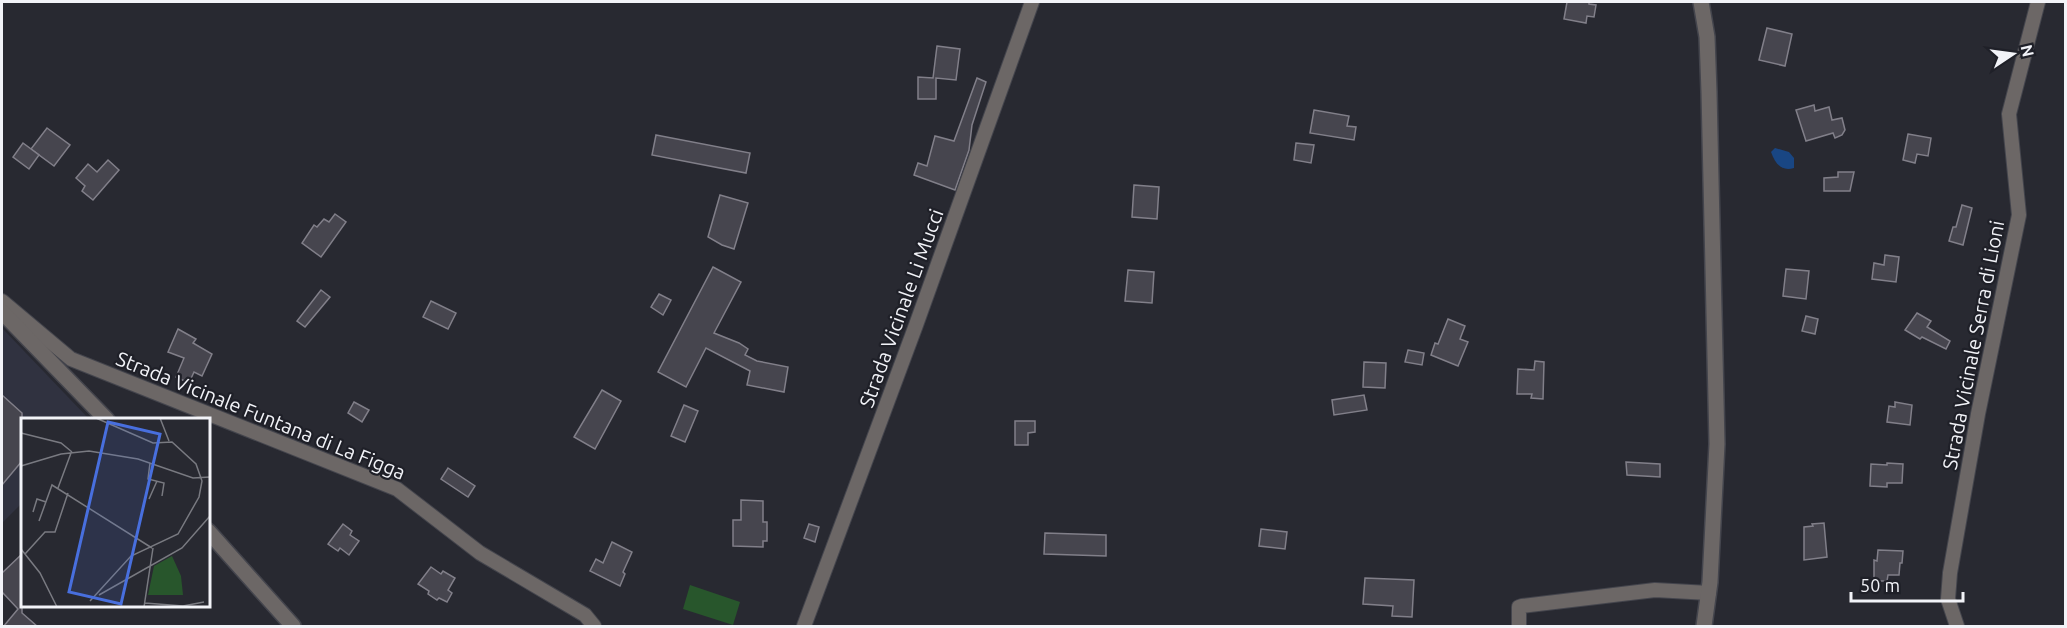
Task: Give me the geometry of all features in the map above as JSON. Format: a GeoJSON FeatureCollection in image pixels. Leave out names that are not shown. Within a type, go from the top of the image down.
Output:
{"type":"FeatureCollection","features":[{"type":"Feature","properties":{"kind":"street","name":"Strada Vicinale Li Mucci"},"geometry":{"type":"LineString","coordinates":[[804,627],[1032,2]]}},
{"type":"Feature","properties":{"kind":"street"},"geometry":{"type":"LineString","coordinates":[[1701,2],[1707,37],[1709,92],[1717,444],[1709,593],[1704,627]]}},
{"type":"Feature","properties":{"kind":"street","name":"Strada Vicinale Serra di Lioni"},"geometry":{"type":"LineString","coordinates":[[1957,627],[1948,599],[1950,573],[1980,404],[2019,215],[2009,114],[2038,2]]}},
{"type":"Feature","properties":{"kind":"street","name":"Strada Vicinale Funtana di La Figga"},"geometry":{"type":"LineString","coordinates":[[2,301],[71,359],[397,489],[480,553],[585,615],[594,627]]}},
{"type":"Feature","properties":{"kind":"street"},"geometry":{"type":"LineString","coordinates":[[2,312],[105,418]]}},
{"type":"Feature","properties":{"kind":"street"},"geometry":{"type":"LineString","coordinates":[[210,533],[293,627]]}},
{"type":"Feature","properties":{"kind":"street"},"geometry":{"type":"LineString","coordinates":[[1519,627],[1519,607],[1522,606],[1655,590],[1709,593]]}},
{"type":"Feature","properties":{"kind":"shaded area"},"geometry":{"type":"Polygon","coordinates":[[[2,328],[88,418],[21,418],[21,506],[2,523],[2,328]]]}},
{"type":"Feature","properties":{"kind":"green space"},"geometry":{"type":"Polygon","coordinates":[[[690,585],[740,602],[733,625],[683,609],[690,585]]]}},
{"type":"Feature","properties":{"kind":"water"},"geometry":{"type":"Polygon","coordinates":[[[1775,148],[1789,152],[1794,158],[1794,168],[1785,169],[1779,166],[1771,152],[1775,148]]]}},
{"type":"Feature","properties":{"kind":"building"},"geometry":{"type":"Polygon","coordinates":[[[1567,2],[1589,2],[1589,4],[1596,5],[1594,17],[1587,16],[1586,23],[1564,19],[1567,2]]]}},
{"type":"Feature","properties":{"kind":"building"},"geometry":{"type":"Polygon","coordinates":[[[1767,28],[1792,34],[1785,66],[1759,60],[1767,28]]]}},
{"type":"Feature","properties":{"kind":"building"},"geometry":{"type":"Polygon","coordinates":[[[937,46],[960,49],[956,80],[936,78],[936,99],[918,99],[918,77],[933,78],[937,46]]]}},
{"type":"Feature","properties":{"kind":"building"},"geometry":{"type":"Polygon","coordinates":[[[977,78],[986,82],[972,125],[969,150],[955,190],[914,175],[918,163],[927,166],[935,136],[954,141],[977,78]]]}},
{"type":"Feature","properties":{"kind":"building"},"geometry":{"type":"Polygon","coordinates":[[[1814,105],[1815,111],[1829,107],[1832,120],[1842,118],[1845,130],[1842,135],[1835,138],[1833,133],[1806,141],[1796,110],[1814,105]]]}},
{"type":"Feature","properties":{"kind":"building"},"geometry":{"type":"Polygon","coordinates":[[[1314,110],[1349,116],[1347,126],[1356,127],[1354,140],[1310,133],[1314,110]]]}},
{"type":"Feature","properties":{"kind":"building"},"geometry":{"type":"Polygon","coordinates":[[[47,128],[70,145],[54,166],[31,149],[47,128]]]}},
{"type":"Feature","properties":{"kind":"building"},"geometry":{"type":"Polygon","coordinates":[[[1908,134],[1931,138],[1928,156],[1917,154],[1915,163],[1903,160],[1908,134]]]}},
{"type":"Feature","properties":{"kind":"building"},"geometry":{"type":"Polygon","coordinates":[[[656,135],[750,153],[746,173],[652,155],[656,135]]]}},
{"type":"Feature","properties":{"kind":"building"},"geometry":{"type":"Polygon","coordinates":[[[23,143],[39,155],[29,169],[13,157],[23,143]]]}},
{"type":"Feature","properties":{"kind":"building"},"geometry":{"type":"Polygon","coordinates":[[[1296,143],[1314,145],[1311,163],[1294,160],[1296,143]]]}},
{"type":"Feature","properties":{"kind":"building"},"geometry":{"type":"Polygon","coordinates":[[[108,160],[119,170],[93,200],[82,191],[85,186],[76,178],[88,164],[97,172],[108,160]]]}},
{"type":"Feature","properties":{"kind":"building"},"geometry":{"type":"Polygon","coordinates":[[[1838,172],[1854,172],[1850,191],[1824,191],[1824,178],[1838,177],[1838,172]]]}},
{"type":"Feature","properties":{"kind":"building"},"geometry":{"type":"Polygon","coordinates":[[[1134,185],[1159,187],[1157,219],[1132,217],[1134,185]]]}},
{"type":"Feature","properties":{"kind":"building"},"geometry":{"type":"Polygon","coordinates":[[[720,195],[748,203],[734,249],[708,237],[720,195]]]}},
{"type":"Feature","properties":{"kind":"building"},"geometry":{"type":"Polygon","coordinates":[[[1962,205],[1972,208],[1963,245],[1949,241],[1953,227],[1956,227],[1962,205]]]}},
{"type":"Feature","properties":{"kind":"building"},"geometry":{"type":"Polygon","coordinates":[[[335,214],[346,222],[321,257],[302,243],[314,225],[317,227],[324,219],[329,222],[335,214]]]}},
{"type":"Feature","properties":{"kind":"building"},"geometry":{"type":"Polygon","coordinates":[[[1885,255],[1899,257],[1896,282],[1872,279],[1874,263],[1884,265],[1885,255]]]}},
{"type":"Feature","properties":{"kind":"building"},"geometry":{"type":"Polygon","coordinates":[[[713,267],[741,282],[714,333],[739,343],[748,349],[745,355],[757,361],[788,367],[784,392],[747,385],[750,371],[706,348],[686,387],[658,372],[713,267]]]}},
{"type":"Feature","properties":{"kind":"building"},"geometry":{"type":"Polygon","coordinates":[[[1786,269],[1809,271],[1806,299],[1783,296],[1786,269]]]}},
{"type":"Feature","properties":{"kind":"building"},"geometry":{"type":"Polygon","coordinates":[[[1128,270],[1154,272],[1152,303],[1125,301],[1128,270]]]}},
{"type":"Feature","properties":{"kind":"building"},"geometry":{"type":"Polygon","coordinates":[[[321,290],[330,297],[305,327],[297,321],[321,290]]]}},
{"type":"Feature","properties":{"kind":"building"},"geometry":{"type":"Polygon","coordinates":[[[659,294],[671,300],[663,315],[651,307],[659,294]]]}},
{"type":"Feature","properties":{"kind":"building"},"geometry":{"type":"Polygon","coordinates":[[[431,301],[456,313],[448,329],[423,317],[431,301]]]}},
{"type":"Feature","properties":{"kind":"building"},"geometry":{"type":"Polygon","coordinates":[[[1917,313],[1931,321],[1927,327],[1950,341],[1946,349],[1922,337],[1920,339],[1905,330],[1917,313]]]}},
{"type":"Feature","properties":{"kind":"building"},"geometry":{"type":"Polygon","coordinates":[[[1806,316],[1818,319],[1815,334],[1802,331],[1806,316]]]}},
{"type":"Feature","properties":{"kind":"building"},"geometry":{"type":"Polygon","coordinates":[[[1448,319],[1465,326],[1460,339],[1468,342],[1458,366],[1431,355],[1448,319]]]}},
{"type":"Feature","properties":{"kind":"building"},"geometry":{"type":"Polygon","coordinates":[[[178,329],[196,339],[193,343],[212,354],[202,376],[194,372],[189,383],[176,377],[184,358],[168,352],[178,329]]]}},
{"type":"Feature","properties":{"kind":"building"},"geometry":{"type":"Polygon","coordinates":[[[1408,350],[1424,353],[1422,365],[1405,362],[1408,350]]]}},
{"type":"Feature","properties":{"kind":"building"},"geometry":{"type":"Polygon","coordinates":[[[1535,361],[1544,362],[1543,399],[1531,398],[1532,394],[1517,394],[1518,369],[1534,370],[1535,361]]]}},
{"type":"Feature","properties":{"kind":"building"},"geometry":{"type":"Polygon","coordinates":[[[1364,362],[1386,363],[1385,388],[1363,387],[1364,362]]]}},
{"type":"Feature","properties":{"kind":"building"},"geometry":{"type":"Polygon","coordinates":[[[602,390],[621,401],[595,449],[574,437],[602,390]]]}},
{"type":"Feature","properties":{"kind":"building"},"geometry":{"type":"Polygon","coordinates":[[[2,395],[22,413],[22,418],[21,462],[2,485],[2,395]]]}},
{"type":"Feature","properties":{"kind":"building"},"geometry":{"type":"Polygon","coordinates":[[[1364,395],[1367,410],[1334,415],[1332,400],[1364,395]]]}},
{"type":"Feature","properties":{"kind":"building"},"geometry":{"type":"Polygon","coordinates":[[[354,402],[369,410],[362,422],[348,413],[354,402]]]}},
{"type":"Feature","properties":{"kind":"building"},"geometry":{"type":"Polygon","coordinates":[[[1895,402],[1912,405],[1910,425],[1887,422],[1889,406],[1895,407],[1895,402]]]}},
{"type":"Feature","properties":{"kind":"building"},"geometry":{"type":"Polygon","coordinates":[[[684,405],[698,411],[685,442],[671,436],[684,405]]]}},
{"type":"Feature","properties":{"kind":"building"},"geometry":{"type":"Polygon","coordinates":[[[1015,421],[1035,421],[1035,432],[1028,433],[1028,445],[1015,445],[1015,421]]]}},
{"type":"Feature","properties":{"kind":"building"},"geometry":{"type":"Polygon","coordinates":[[[1626,462],[1660,464],[1660,477],[1627,475],[1626,462]]]}},
{"type":"Feature","properties":{"kind":"building"},"geometry":{"type":"Polygon","coordinates":[[[1887,463],[1903,464],[1902,483],[1887,483],[1887,487],[1870,486],[1871,464],[1887,465],[1887,463]]]}},
{"type":"Feature","properties":{"kind":"building"},"geometry":{"type":"Polygon","coordinates":[[[448,468],[475,486],[468,497],[441,479],[448,468]]]}},
{"type":"Feature","properties":{"kind":"building"},"geometry":{"type":"Polygon","coordinates":[[[741,500],[763,501],[763,522],[767,522],[767,541],[763,541],[763,547],[733,546],[733,520],[741,520],[741,500]]]}},
{"type":"Feature","properties":{"kind":"building"},"geometry":{"type":"Polygon","coordinates":[[[1824,523],[1827,557],[1804,560],[1804,527],[1824,523]]]}},
{"type":"Feature","properties":{"kind":"building"},"geometry":{"type":"Polygon","coordinates":[[[343,524],[352,531],[350,535],[359,541],[349,555],[340,548],[338,551],[328,544],[343,524]]]}},
{"type":"Feature","properties":{"kind":"building"},"geometry":{"type":"Polygon","coordinates":[[[809,524],[819,527],[815,542],[804,538],[809,524]]]}},
{"type":"Feature","properties":{"kind":"building"},"geometry":{"type":"Polygon","coordinates":[[[1261,529],[1287,532],[1285,549],[1259,546],[1261,529]]]}},
{"type":"Feature","properties":{"kind":"building"},"geometry":{"type":"Polygon","coordinates":[[[1045,533],[1106,535],[1106,556],[1044,554],[1045,533]]]}},
{"type":"Feature","properties":{"kind":"building"},"geometry":{"type":"Polygon","coordinates":[[[612,542],[632,552],[623,572],[625,574],[620,586],[590,571],[596,559],[603,563],[612,542]]]}},
{"type":"Feature","properties":{"kind":"building"},"geometry":{"type":"Polygon","coordinates":[[[1878,550],[1903,551],[1899,575],[1888,575],[1887,581],[1874,581],[1874,560],[1877,561],[1878,550]]]}},
{"type":"Feature","properties":{"kind":"building"},"geometry":{"type":"Polygon","coordinates":[[[21,555],[22,613],[38,627],[3,627],[18,609],[2,592],[2,573],[21,555]]]}},
{"type":"Feature","properties":{"kind":"building"},"geometry":{"type":"Polygon","coordinates":[[[431,567],[441,574],[443,571],[455,578],[448,590],[452,593],[447,602],[439,598],[437,600],[418,584],[431,567]]]}},
{"type":"Feature","properties":{"kind":"building"},"geometry":{"type":"Polygon","coordinates":[[[1365,578],[1414,580],[1412,617],[1392,616],[1393,606],[1363,604],[1365,578]]]}}]}
